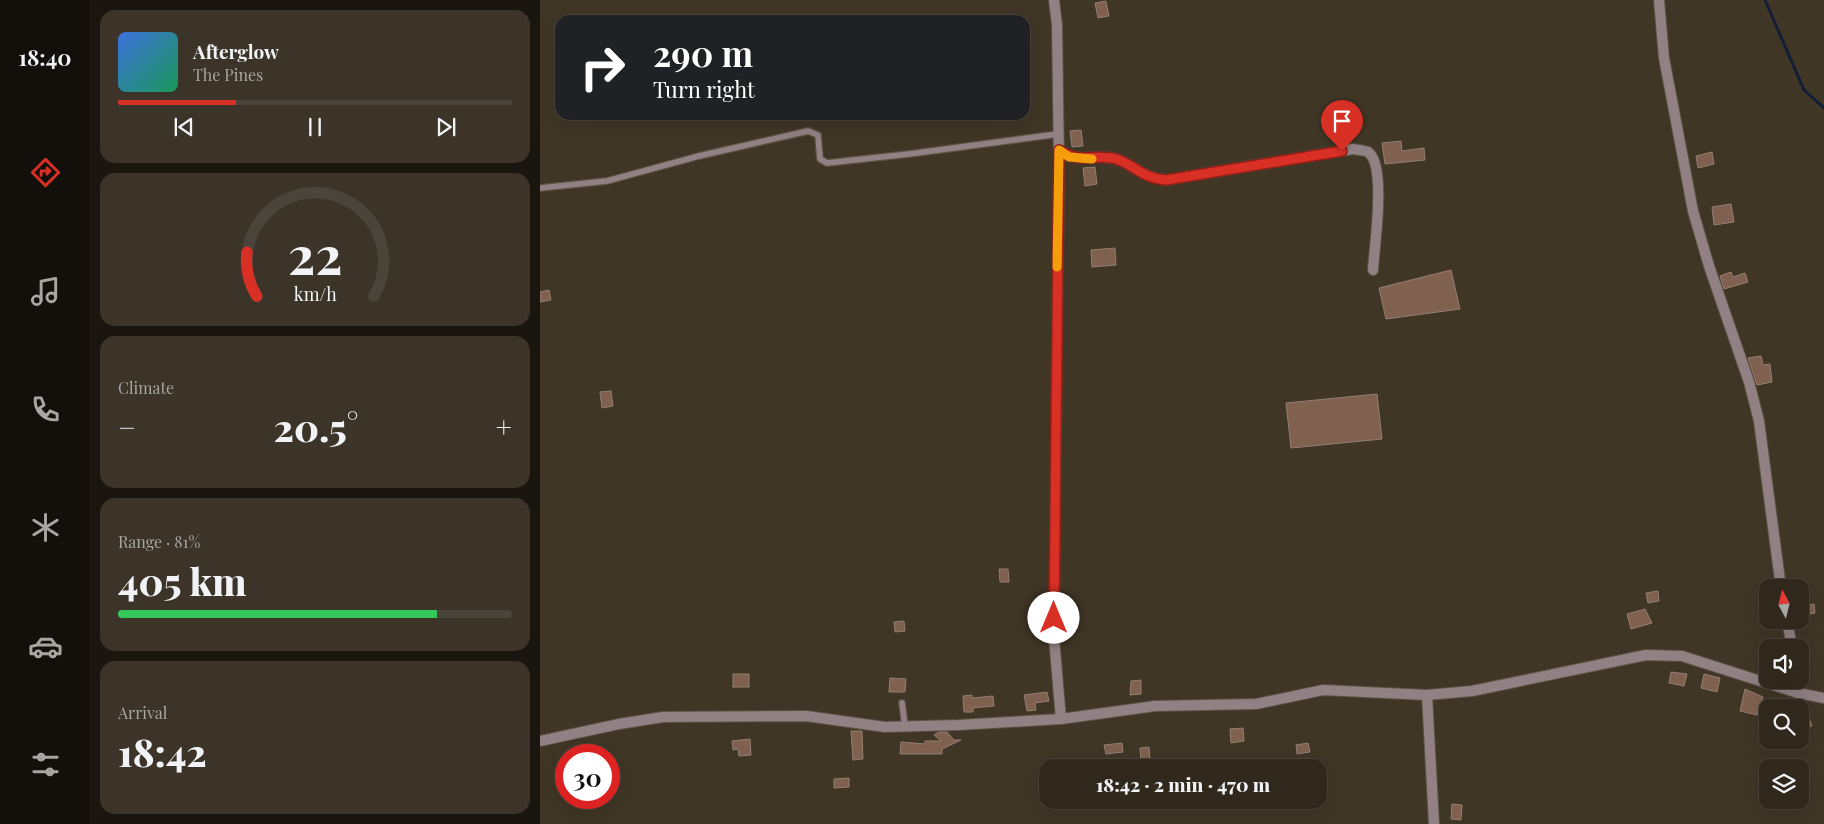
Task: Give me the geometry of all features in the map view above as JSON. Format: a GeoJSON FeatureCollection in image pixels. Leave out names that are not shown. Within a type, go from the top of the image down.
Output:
{"type":"FeatureCollection","features":[{"type":"Feature","properties":{"kind":"street"},"geometry":{"type":"LineString","coordinates":[[1054,0],[1057,25],[1059,150],[1054,638],[1061,719]]}},
{"type":"Feature","properties":{"kind":"street"},"geometry":{"type":"LineString","coordinates":[[1659,0],[1664,58],[1693,211],[1709,266],[1749,382],[1758,421],[1780,579]]}},
{"type":"Feature","properties":{"kind":"street"},"geometry":{"type":"LineString","coordinates":[[1059,150],[1069,157],[1115,159],[1153,179],[1166,180],[1353,149],[1368,152],[1373,158],[1379,185],[1373,270]]}},
{"type":"Feature","properties":{"kind":"street"},"geometry":{"type":"LineString","coordinates":[[540,741],[619,724],[664,717],[806,716],[885,727],[1061,719],[1155,706],[1256,704],[1323,690],[1428,695],[1472,691],[1646,655],[1682,656],[1798,693],[1824,698]]}},
{"type":"Feature","properties":{"kind":"street"},"geometry":{"type":"LineString","coordinates":[[1428,695],[1434,824]]}},
{"type":"Feature","properties":{"kind":"lane"},"geometry":{"type":"LineString","coordinates":[[540,188],[607,181],[709,154],[808,131],[818,134],[820,159],[827,163],[1058,134]]}},
{"type":"Feature","properties":{"kind":"lane"},"geometry":{"type":"LineString","coordinates":[[902,703],[905,726]]}},
{"type":"Feature","properties":{"kind":"building"},"geometry":{"type":"Polygon","coordinates":[[[1106,1],[1109,16],[1098,18],[1095,3],[1106,1]]]}},
{"type":"Feature","properties":{"kind":"building"},"geometry":{"type":"Polygon","coordinates":[[[1081,130],[1083,146],[1072,147],[1070,131],[1081,130]]]}},
{"type":"Feature","properties":{"kind":"building"},"geometry":{"type":"Polygon","coordinates":[[[1401,141],[1402,151],[1424,148],[1425,160],[1385,164],[1382,143],[1401,141]]]}},
{"type":"Feature","properties":{"kind":"building"},"geometry":{"type":"Polygon","coordinates":[[[1712,152],[1714,164],[1698,168],[1696,156],[1712,152]]]}},
{"type":"Feature","properties":{"kind":"building"},"geometry":{"type":"Polygon","coordinates":[[[1095,167],[1097,184],[1085,186],[1083,168],[1095,167]]]}},
{"type":"Feature","properties":{"kind":"building"},"geometry":{"type":"Polygon","coordinates":[[[1731,204],[1734,222],[1714,225],[1712,207],[1731,204]]]}},
{"type":"Feature","properties":{"kind":"building"},"geometry":{"type":"Polygon","coordinates":[[[1115,248],[1116,265],[1092,267],[1091,250],[1115,248]]]}},
{"type":"Feature","properties":{"kind":"building"},"geometry":{"type":"Polygon","coordinates":[[[1451,270],[1460,309],[1386,319],[1379,288],[1451,270]]]}},
{"type":"Feature","properties":{"kind":"building"},"geometry":{"type":"Polygon","coordinates":[[[1731,272],[1733,277],[1745,273],[1748,282],[1724,289],[1720,276],[1731,272]]]}},
{"type":"Feature","properties":{"kind":"building"},"geometry":{"type":"Polygon","coordinates":[[[549,290],[551,300],[540,302],[540,292],[549,290]]]}},
{"type":"Feature","properties":{"kind":"building"},"geometry":{"type":"Polygon","coordinates":[[[1761,356],[1763,365],[1770,364],[1772,382],[1757,385],[1748,358],[1761,356]]]}},
{"type":"Feature","properties":{"kind":"building"},"geometry":{"type":"Polygon","coordinates":[[[611,391],[613,406],[602,408],[600,392],[611,391]]]}},
{"type":"Feature","properties":{"kind":"building"},"geometry":{"type":"Polygon","coordinates":[[[1377,394],[1382,439],[1291,448],[1286,403],[1377,394]]]}},
{"type":"Feature","properties":{"kind":"building"},"geometry":{"type":"Polygon","coordinates":[[[999,569],[1008,569],[1009,582],[1000,582],[999,569]]]}},
{"type":"Feature","properties":{"kind":"building"},"geometry":{"type":"Polygon","coordinates":[[[1658,591],[1659,601],[1648,603],[1646,593],[1658,591]]]}},
{"type":"Feature","properties":{"kind":"building"},"geometry":{"type":"Polygon","coordinates":[[[1814,604],[1815,613],[1809,614],[1809,605],[1814,604]]]}},
{"type":"Feature","properties":{"kind":"building"},"geometry":{"type":"Polygon","coordinates":[[[1645,609],[1652,623],[1631,629],[1627,614],[1645,609]]]}},
{"type":"Feature","properties":{"kind":"building"},"geometry":{"type":"Polygon","coordinates":[[[904,621],[905,631],[895,632],[894,622],[904,621]]]}},
{"type":"Feature","properties":{"kind":"building"},"geometry":{"type":"Polygon","coordinates":[[[1671,672],[1687,674],[1684,686],[1669,683],[1671,672]]]}},
{"type":"Feature","properties":{"kind":"building"},"geometry":{"type":"Polygon","coordinates":[[[733,674],[749,674],[749,687],[733,687],[733,674]]]}},
{"type":"Feature","properties":{"kind":"building"},"geometry":{"type":"Polygon","coordinates":[[[1704,674],[1720,678],[1717,692],[1701,688],[1704,674]]]}},
{"type":"Feature","properties":{"kind":"building"},"geometry":{"type":"Polygon","coordinates":[[[890,678],[906,679],[905,692],[889,692],[890,678]]]}},
{"type":"Feature","properties":{"kind":"building"},"geometry":{"type":"Polygon","coordinates":[[[1141,680],[1141,694],[1130,695],[1131,681],[1141,680]]]}},
{"type":"Feature","properties":{"kind":"building"},"geometry":{"type":"Polygon","coordinates":[[[1745,689],[1763,697],[1759,699],[1757,715],[1740,711],[1745,689]]]}},
{"type":"Feature","properties":{"kind":"building"},"geometry":{"type":"Polygon","coordinates":[[[1047,692],[1049,701],[1035,703],[1036,710],[1027,711],[1024,695],[1047,692]]]}},
{"type":"Feature","properties":{"kind":"building"},"geometry":{"type":"Polygon","coordinates":[[[972,695],[972,698],[993,696],[994,706],[973,708],[973,712],[964,712],[963,696],[972,695]]]}},
{"type":"Feature","properties":{"kind":"building"},"geometry":{"type":"Polygon","coordinates":[[[1243,728],[1244,741],[1231,743],[1230,729],[1243,728]]]}},
{"type":"Feature","properties":{"kind":"building"},"geometry":{"type":"Polygon","coordinates":[[[851,731],[862,731],[863,759],[853,760],[851,731]]]}},
{"type":"Feature","properties":{"kind":"building"},"geometry":{"type":"Polygon","coordinates":[[[939,732],[947,732],[954,740],[961,740],[942,749],[942,754],[900,754],[901,742],[925,744],[925,741],[941,741],[934,735],[939,732]]]}},
{"type":"Feature","properties":{"kind":"building"},"geometry":{"type":"Polygon","coordinates":[[[750,739],[751,755],[739,756],[738,749],[733,750],[732,741],[750,739]]]}},
{"type":"Feature","properties":{"kind":"building"},"geometry":{"type":"Polygon","coordinates":[[[1122,743],[1123,752],[1106,754],[1104,745],[1122,743]]]}},
{"type":"Feature","properties":{"kind":"building"},"geometry":{"type":"Polygon","coordinates":[[[1308,743],[1310,752],[1297,754],[1296,745],[1308,743]]]}},
{"type":"Feature","properties":{"kind":"building"},"geometry":{"type":"Polygon","coordinates":[[[1149,747],[1150,759],[1141,759],[1140,748],[1149,747]]]}},
{"type":"Feature","properties":{"kind":"building"},"geometry":{"type":"Polygon","coordinates":[[[849,778],[849,787],[834,788],[834,779],[849,778]]]}},
{"type":"Feature","properties":{"kind":"building"},"geometry":{"type":"Polygon","coordinates":[[[1452,804],[1462,805],[1461,820],[1451,819],[1452,804]]]}},
{"type":"Feature","properties":{"kind":"waterway"},"geometry":{"type":"LineString","coordinates":[[1765,0],[1804,90],[1824,108]]}},
{"type":"Feature","properties":{"kind":"slow traffic"},"geometry":{"type":"LineString","coordinates":[[1057,267],[1059,150],[1069,157],[1092,159]]}},
{"type":"Feature","properties":{"kind":"route"},"geometry":{"type":"LineString","coordinates":[[1054,618],[1059,150],[1069,157],[1115,159],[1153,179],[1166,180],[1342,151]]}}]}
